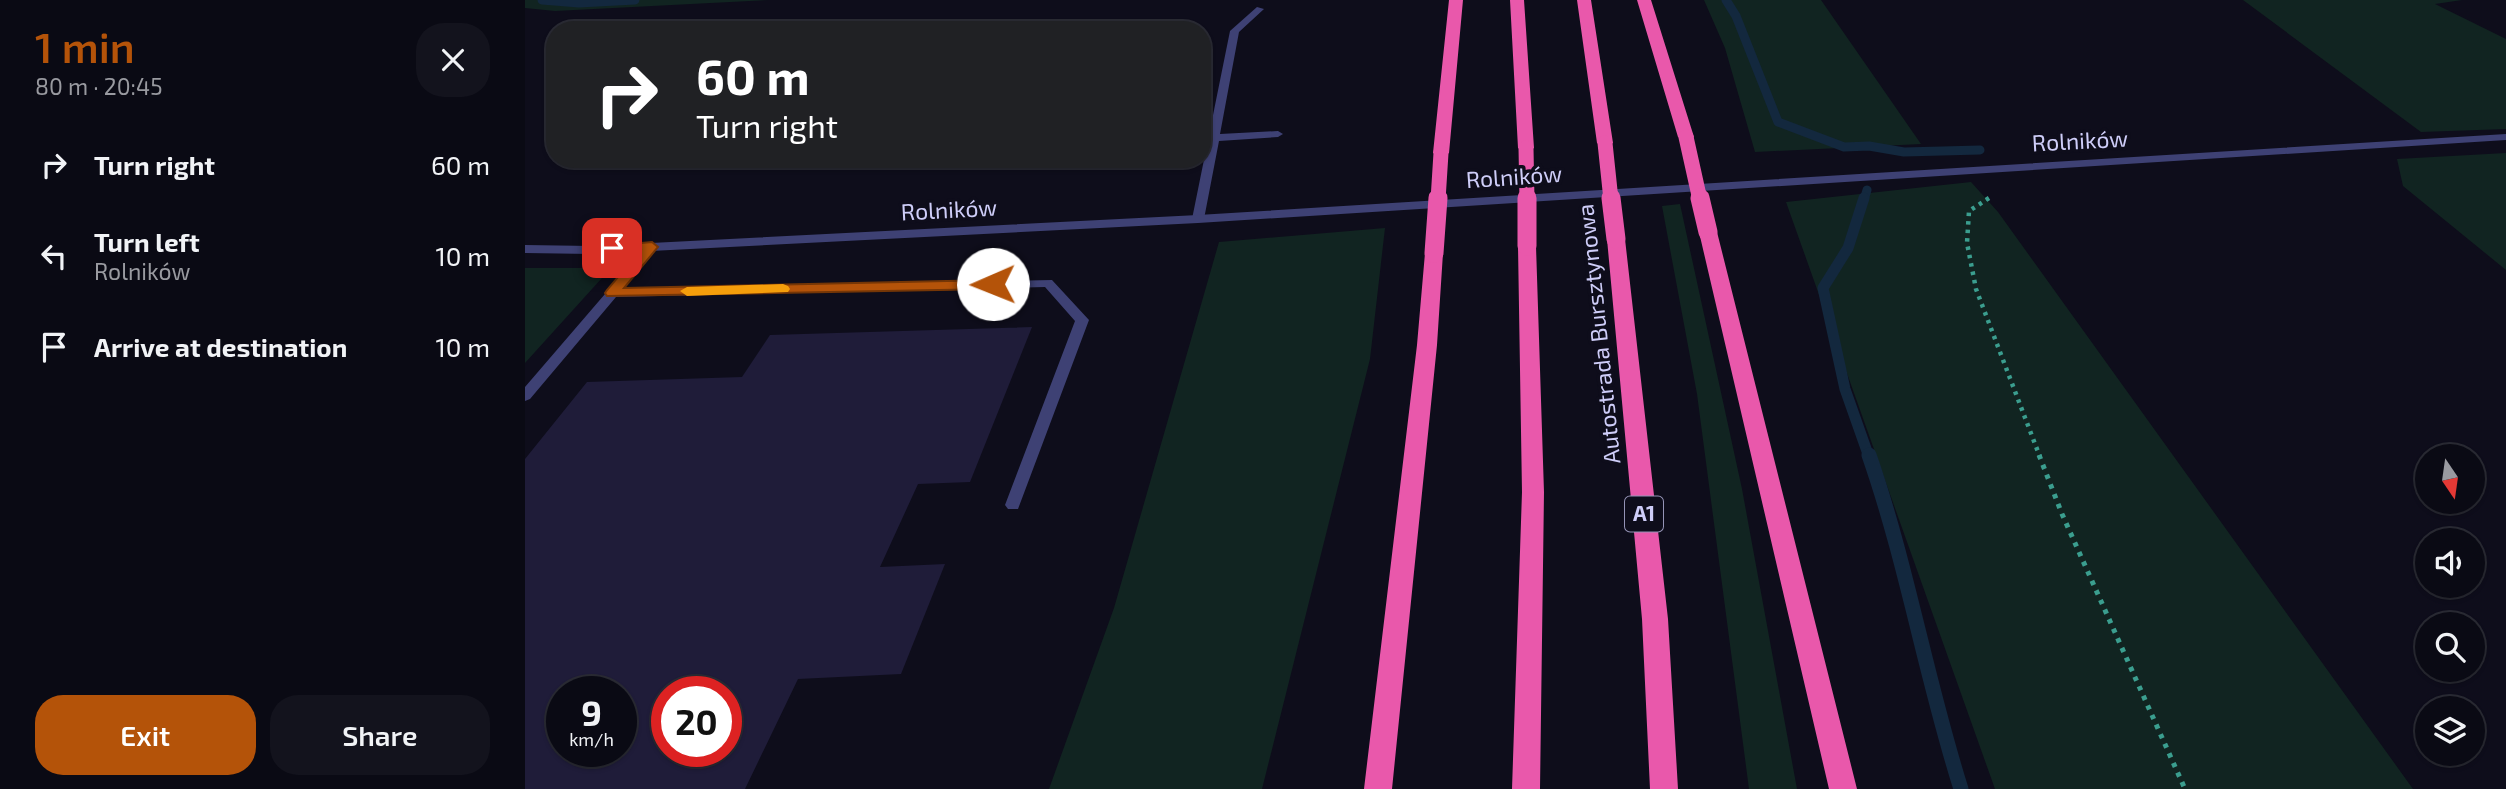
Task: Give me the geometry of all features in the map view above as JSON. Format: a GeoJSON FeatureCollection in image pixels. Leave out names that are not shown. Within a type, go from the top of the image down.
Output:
{"type":"FeatureCollection","features":[{"type":"Feature","properties":{"kind":"highway"},"geometry":{"type":"LineString","coordinates":[[1378,789],[1425,359],[1456,0]]}},
{"type":"Feature","properties":{"kind":"highway"},"geometry":{"type":"LineString","coordinates":[[1517,0],[1526,148],[1533,492],[1526,789]]}},
{"type":"Feature","properties":{"kind":"highway","name":"Autostrada Bursztynowa"},"geometry":{"type":"LineString","coordinates":[[1584,0],[1605,143],[1655,619],[1664,789]]}},
{"type":"Feature","properties":{"kind":"highway"},"geometry":{"type":"LineString","coordinates":[[1644,0],[1686,137],[1843,789]]}},
{"type":"Feature","properties":{"kind":"street"},"geometry":{"type":"LineString","coordinates":[[1211,153],[1235,31],[1260,9]]}},
{"type":"Feature","properties":{"kind":"street"},"geometry":{"type":"LineString","coordinates":[[1214,138],[1278,134]]}},
{"type":"Feature","properties":{"kind":"street","name":"Rolników"},"geometry":{"type":"LineString","coordinates":[[525,249],[652,247],[1198,219],[2506,137]]}},
{"type":"Feature","properties":{"kind":"street"},"geometry":{"type":"LineString","coordinates":[[1198,219],[1208,168]]}},
{"type":"Feature","properties":{"kind":"street"},"geometry":{"type":"LineString","coordinates":[[525,396],[652,247]]}},
{"type":"Feature","properties":{"kind":"street"},"geometry":{"type":"LineString","coordinates":[[613,293],[1048,283],[1082,320],[1013,505]]}},
{"type":"Feature","properties":{"kind":"path"},"geometry":{"type":"LineString","coordinates":[[2000,195],[1987,198],[1969,211],[1967,243],[1976,289],[2062,514],[2185,789]]}},
{"type":"Feature","properties":{"kind":"green space"},"geometry":{"type":"Polygon","coordinates":[[[525,0],[769,0],[555,11],[525,8],[525,0]]]}},
{"type":"Feature","properties":{"kind":"green space"},"geometry":{"type":"Polygon","coordinates":[[[1704,0],[1821,0],[1921,144],[1755,152],[1725,48],[1704,0]]]}},
{"type":"Feature","properties":{"kind":"green space"},"geometry":{"type":"Polygon","coordinates":[[[2243,0],[2462,0],[2435,4],[2506,39],[2506,129],[2421,132],[2243,0]]]}},
{"type":"Feature","properties":{"kind":"green space"},"geometry":{"type":"Polygon","coordinates":[[[2506,153],[2506,270],[2403,186],[2397,159],[2506,153]]]}},
{"type":"Feature","properties":{"kind":"green space"},"geometry":{"type":"Polygon","coordinates":[[[1971,182],[1998,212],[2413,789],[1995,789],[1786,202],[1971,182]]]}},
{"type":"Feature","properties":{"kind":"green space"},"geometry":{"type":"Polygon","coordinates":[[[1680,204],[1742,489],[1797,789],[1749,789],[1697,394],[1662,206],[1680,204]]]}},
{"type":"Feature","properties":{"kind":"green space"},"geometry":{"type":"Polygon","coordinates":[[[1385,228],[1370,359],[1262,789],[1049,789],[1114,608],[1219,242],[1385,228]]]}},
{"type":"Feature","properties":{"kind":"green space"},"geometry":{"type":"Polygon","coordinates":[[[525,268],[611,268],[525,363],[525,268]]]}},
{"type":"Feature","properties":{"kind":"building"},"geometry":{"type":"Polygon","coordinates":[[[1032,327],[970,482],[918,484],[880,567],[945,564],[901,674],[798,679],[745,789],[525,789],[525,459],[587,382],[742,377],[770,335],[1032,327]]]}},
{"type":"Feature","properties":{"kind":"waterway"},"geometry":{"type":"LineString","coordinates":[[542,0],[579,3],[635,0]]}},
{"type":"Feature","properties":{"kind":"waterway"},"geometry":{"type":"LineString","coordinates":[[1726,0],[1736,16],[1778,122],[1844,147],[1869,146],[1904,152],[1980,150]]}},
{"type":"Feature","properties":{"kind":"waterway"},"geometry":{"type":"LineString","coordinates":[[1864,200],[1867,190]]}},
{"type":"Feature","properties":{"kind":"waterway"},"geometry":{"type":"LineString","coordinates":[[1864,198],[1848,248],[1823,288],[1845,389],[1869,457]]}},
{"type":"Feature","properties":{"kind":"waterway"},"geometry":{"type":"LineString","coordinates":[[1869,455],[1961,789]]}},
{"type":"Feature","properties":{"kind":"slow traffic"},"geometry":{"type":"LineString","coordinates":[[687,291],[783,289]]}},
{"type":"Feature","properties":{"kind":"route"},"geometry":{"type":"LineString","coordinates":[[612,248],[652,247],[613,293],[993,284]]}}]}
